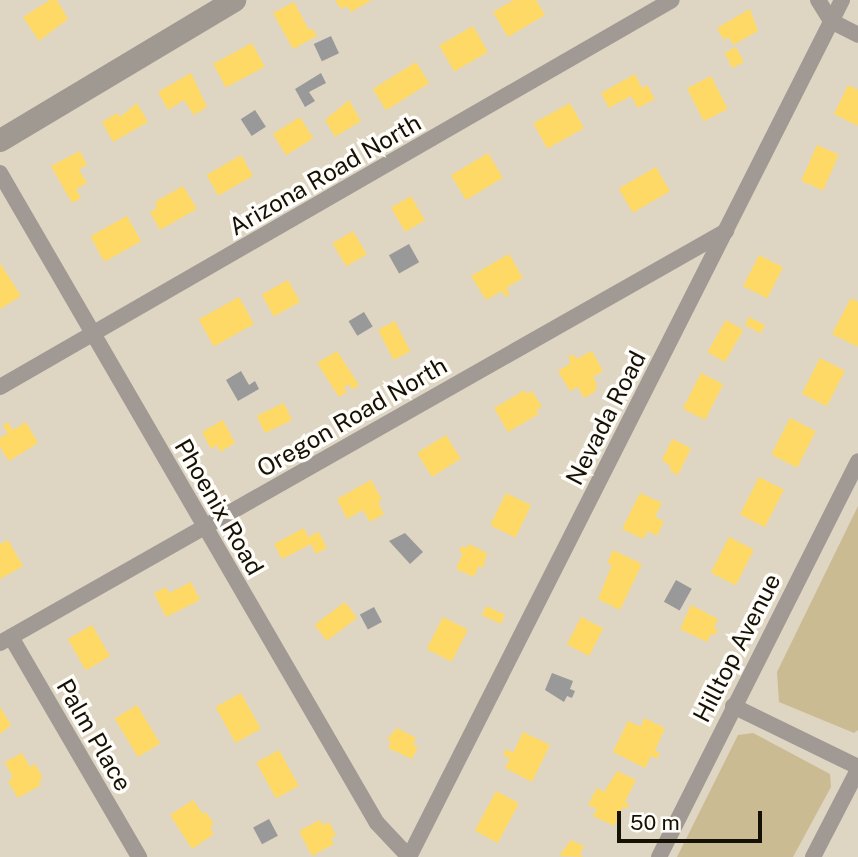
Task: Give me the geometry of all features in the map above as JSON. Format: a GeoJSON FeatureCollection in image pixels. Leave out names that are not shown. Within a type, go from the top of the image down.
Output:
{"type":"FeatureCollection","features":[{"type":"Feature","properties":{"kind":"main road"},"geometry":{"type":"LineString","coordinates":[[0,140],[234,0]]}},
{"type":"Feature","properties":{"kind":"street","name":"Arizona Road North"},"geometry":{"type":"LineString","coordinates":[[0,387],[672,0]]}},
{"type":"Feature","properties":{"kind":"street"},"geometry":{"type":"LineString","coordinates":[[818,0],[831,21],[858,35]]}},
{"type":"Feature","properties":{"kind":"street","name":"Nevada Road"},"geometry":{"type":"LineString","coordinates":[[409,857],[842,0]]}},
{"type":"Feature","properties":{"kind":"street","name":"Phoenix Road"},"geometry":{"type":"LineString","coordinates":[[0,173],[377,823],[409,857]]}},
{"type":"Feature","properties":{"kind":"street","name":"Oregon Road North"},"geometry":{"type":"LineString","coordinates":[[5,640],[726,230]]}},
{"type":"Feature","properties":{"kind":"street","name":"Hilltop Avenue"},"geometry":{"type":"LineString","coordinates":[[659,857],[858,461]]}},
{"type":"Feature","properties":{"kind":"street","name":"Palm Place"},"geometry":{"type":"LineString","coordinates":[[5,640],[139,857]]}},
{"type":"Feature","properties":{"kind":"street"},"geometry":{"type":"LineString","coordinates":[[733,706],[858,768],[813,857]]}},
{"type":"Feature","properties":{"kind":"shaded area"},"geometry":{"type":"Polygon","coordinates":[[[858,506],[858,730],[854,733],[779,702],[777,672],[858,506]]]}},
{"type":"Feature","properties":{"kind":"shaded area"},"geometry":{"type":"Polygon","coordinates":[[[753,733],[830,774],[831,787],[793,857],[677,857],[738,735],[753,733]]]}},
{"type":"Feature","properties":{"kind":"building: Homes"},"geometry":{"type":"Polygon","coordinates":[[[50,0],[57,0],[68,19],[39,41],[23,17],[50,0]]]}},
{"type":"Feature","properties":{"kind":"building: Homes"},"geometry":{"type":"Polygon","coordinates":[[[335,0],[372,0],[351,12],[347,6],[341,9],[335,0]]]}},
{"type":"Feature","properties":{"kind":"building: Homes"},"geometry":{"type":"Polygon","coordinates":[[[514,0],[536,0],[545,15],[508,37],[493,12],[514,0]]]}},
{"type":"Feature","properties":{"kind":"building: Homes"},"geometry":{"type":"Polygon","coordinates":[[[294,2],[309,30],[313,29],[317,36],[293,49],[273,13],[294,2]]]}},
{"type":"Feature","properties":{"kind":"building: Homes"},"geometry":{"type":"Polygon","coordinates":[[[750,9],[758,31],[733,45],[729,37],[724,40],[717,28],[750,9]]]}},
{"type":"Feature","properties":{"kind":"building: Homes"},"geometry":{"type":"Polygon","coordinates":[[[473,26],[488,52],[454,71],[439,46],[473,26]]]}},
{"type":"Feature","properties":{"kind":"building: Homes"},"geometry":{"type":"Polygon","coordinates":[[[252,43],[265,67],[226,87],[213,64],[252,43]]]}},
{"type":"Feature","properties":{"kind":"building: Homes"},"geometry":{"type":"Polygon","coordinates":[[[736,47],[744,62],[733,68],[725,53],[736,47]]]}},
{"type":"Feature","properties":{"kind":"building: Homes"},"geometry":{"type":"Polygon","coordinates":[[[416,62],[429,83],[386,110],[373,89],[416,62]]]}},
{"type":"Feature","properties":{"kind":"building: Homes"},"geometry":{"type":"Polygon","coordinates":[[[191,73],[207,107],[194,115],[184,100],[168,110],[158,92],[191,73]]]}},
{"type":"Feature","properties":{"kind":"building: Homes"},"geometry":{"type":"Polygon","coordinates":[[[635,74],[642,88],[647,85],[655,99],[638,108],[631,96],[609,108],[601,93],[635,74]]]}},
{"type":"Feature","properties":{"kind":"building: Homes"},"geometry":{"type":"Polygon","coordinates":[[[711,76],[728,109],[704,121],[687,88],[711,76]]]}},
{"type":"Feature","properties":{"kind":"building: Homes"},"geometry":{"type":"Polygon","coordinates":[[[848,85],[858,90],[858,126],[834,114],[848,85]]]}},
{"type":"Feature","properties":{"kind":"building: Homes"},"geometry":{"type":"Polygon","coordinates":[[[349,100],[361,121],[335,137],[325,120],[349,100]]]}},
{"type":"Feature","properties":{"kind":"building: Homes"},"geometry":{"type":"Polygon","coordinates":[[[137,103],[148,122],[113,142],[102,122],[117,113],[120,117],[137,103]]]}},
{"type":"Feature","properties":{"kind":"building: Homes"},"geometry":{"type":"Polygon","coordinates":[[[570,103],[584,128],[547,149],[533,123],[570,103]]]}},
{"type":"Feature","properties":{"kind":"building: Homes"},"geometry":{"type":"Polygon","coordinates":[[[300,117],[313,138],[286,155],[273,134],[300,117]]]}},
{"type":"Feature","properties":{"kind":"building: Homes"},"geometry":{"type":"Polygon","coordinates":[[[817,145],[839,155],[823,190],[801,181],[817,145]]]}},
{"type":"Feature","properties":{"kind":"building: Homes"},"geometry":{"type":"Polygon","coordinates":[[[80,151],[87,165],[79,169],[87,183],[76,189],[81,198],[72,203],[51,166],[80,151]]]}},
{"type":"Feature","properties":{"kind":"building: Homes"},"geometry":{"type":"Polygon","coordinates":[[[488,153],[503,178],[466,200],[451,175],[488,153]]]}},
{"type":"Feature","properties":{"kind":"building: Homes"},"geometry":{"type":"Polygon","coordinates":[[[241,155],[253,176],[218,196],[206,175],[241,155]]]}},
{"type":"Feature","properties":{"kind":"building: Homes"},"geometry":{"type":"Polygon","coordinates":[[[656,167],[670,191],[633,213],[619,188],[656,167]]]}},
{"type":"Feature","properties":{"kind":"building: Homes"},"geometry":{"type":"Polygon","coordinates":[[[183,186],[197,209],[160,230],[150,212],[157,208],[155,202],[183,186]]]}},
{"type":"Feature","properties":{"kind":"building: Homes"},"geometry":{"type":"Polygon","coordinates":[[[411,196],[425,220],[405,232],[391,208],[411,196]]]}},
{"type":"Feature","properties":{"kind":"building: Homes"},"geometry":{"type":"Polygon","coordinates":[[[127,216],[141,241],[104,262],[90,236],[127,216]]]}},
{"type":"Feature","properties":{"kind":"building: Homes"},"geometry":{"type":"Polygon","coordinates":[[[353,231],[367,254],[346,267],[332,243],[353,231]]]}},
{"type":"Feature","properties":{"kind":"building: Homes"},"geometry":{"type":"Polygon","coordinates":[[[509,254],[523,278],[506,288],[510,294],[506,297],[502,291],[486,300],[471,276],[509,254]]]}},
{"type":"Feature","properties":{"kind":"building: Homes"},"geometry":{"type":"Polygon","coordinates":[[[759,255],[783,267],[767,298],[743,286],[759,255]]]}},
{"type":"Feature","properties":{"kind":"building: Homes"},"geometry":{"type":"Polygon","coordinates":[[[0,263],[21,296],[0,309],[0,263]]]}},
{"type":"Feature","properties":{"kind":"building: Homes"},"geometry":{"type":"Polygon","coordinates":[[[288,280],[300,302],[274,316],[262,295],[288,280]]]}},
{"type":"Feature","properties":{"kind":"building: Homes"},"geometry":{"type":"Polygon","coordinates":[[[239,297],[254,324],[214,346],[199,319],[239,297]]]}},
{"type":"Feature","properties":{"kind":"building: Homes"},"geometry":{"type":"Polygon","coordinates":[[[851,298],[858,302],[858,347],[832,334],[851,298]]]}},
{"type":"Feature","properties":{"kind":"building: Homes"},"geometry":{"type":"Polygon","coordinates":[[[749,317],[765,325],[761,333],[745,325],[749,317]]]}},
{"type":"Feature","properties":{"kind":"building: Homes"},"geometry":{"type":"Polygon","coordinates":[[[726,320],[743,330],[725,362],[708,352],[726,320]]]}},
{"type":"Feature","properties":{"kind":"building: Homes"},"geometry":{"type":"Polygon","coordinates":[[[395,321],[410,351],[394,360],[378,330],[395,321]]]}},
{"type":"Feature","properties":{"kind":"building: Homes"},"geometry":{"type":"Polygon","coordinates":[[[337,351],[359,385],[352,390],[349,384],[344,388],[347,392],[339,397],[317,363],[337,351]]]}},
{"type":"Feature","properties":{"kind":"building: Homes"},"geometry":{"type":"Polygon","coordinates":[[[592,351],[603,371],[593,377],[597,384],[595,392],[584,398],[578,387],[570,391],[558,371],[571,363],[568,358],[573,354],[576,359],[592,351]]]}},
{"type":"Feature","properties":{"kind":"building: Homes"},"geometry":{"type":"Polygon","coordinates":[[[820,358],[845,371],[827,406],[802,394],[820,358]]]}},
{"type":"Feature","properties":{"kind":"building: Homes"},"geometry":{"type":"Polygon","coordinates":[[[701,373],[723,384],[705,420],[683,409],[701,373]]]}},
{"type":"Feature","properties":{"kind":"building: Homes"},"geometry":{"type":"Polygon","coordinates":[[[525,390],[527,394],[532,391],[542,407],[536,410],[539,414],[508,432],[494,408],[525,390]]]}},
{"type":"Feature","properties":{"kind":"building: Homes"},"geometry":{"type":"Polygon","coordinates":[[[284,403],[292,420],[265,433],[257,416],[284,403]]]}},
{"type":"Feature","properties":{"kind":"building: Homes"},"geometry":{"type":"Polygon","coordinates":[[[790,418],[816,431],[797,468],[771,455],[790,418]]]}},
{"type":"Feature","properties":{"kind":"building: Homes"},"geometry":{"type":"Polygon","coordinates":[[[223,420],[235,443],[220,452],[217,445],[211,449],[202,432],[223,420]]]}},
{"type":"Feature","properties":{"kind":"building: Homes"},"geometry":{"type":"Polygon","coordinates":[[[8,422],[13,430],[26,422],[38,443],[9,461],[0,447],[0,438],[8,433],[3,426],[8,422]]]}},
{"type":"Feature","properties":{"kind":"building: Homes"},"geometry":{"type":"Polygon","coordinates":[[[446,435],[461,459],[432,477],[417,453],[446,435]]]}},
{"type":"Feature","properties":{"kind":"building: Homes"},"geometry":{"type":"Polygon","coordinates":[[[672,439],[691,448],[678,475],[670,471],[671,467],[662,460],[672,439]]]}},
{"type":"Feature","properties":{"kind":"building: Homes"},"geometry":{"type":"Polygon","coordinates":[[[759,477],[784,490],[765,527],[740,514],[759,477]]]}},
{"type":"Feature","properties":{"kind":"building: Homes"},"geometry":{"type":"Polygon","coordinates":[[[371,480],[382,500],[378,502],[384,514],[370,522],[363,510],[347,519],[337,499],[371,480]]]}},
{"type":"Feature","properties":{"kind":"building: Homes"},"geometry":{"type":"Polygon","coordinates":[[[506,493],[531,505],[515,538],[490,525],[506,493]]]}},
{"type":"Feature","properties":{"kind":"building: Homes"},"geometry":{"type":"Polygon","coordinates":[[[640,493],[662,503],[655,517],[664,521],[657,536],[648,531],[643,539],[622,529],[640,493]]]}},
{"type":"Feature","properties":{"kind":"building: Homes"},"geometry":{"type":"Polygon","coordinates":[[[304,528],[308,537],[319,532],[327,548],[316,554],[311,544],[282,559],[274,544],[304,528]]]}},
{"type":"Feature","properties":{"kind":"building: Homes"},"geometry":{"type":"Polygon","coordinates":[[[729,537],[754,550],[736,585],[711,573],[729,537]]]}},
{"type":"Feature","properties":{"kind":"building: Homes"},"geometry":{"type":"Polygon","coordinates":[[[8,540],[23,566],[0,579],[0,544],[8,540]]]}},
{"type":"Feature","properties":{"kind":"building: Homes"},"geometry":{"type":"Polygon","coordinates":[[[469,544],[487,553],[483,568],[479,566],[474,577],[456,569],[463,553],[459,552],[462,546],[467,548],[469,544]]]}},
{"type":"Feature","properties":{"kind":"building: Homes"},"geometry":{"type":"Polygon","coordinates":[[[613,550],[642,564],[620,610],[598,599],[612,565],[607,563],[613,550]]]}},
{"type":"Feature","properties":{"kind":"building: Homes"},"geometry":{"type":"Polygon","coordinates":[[[191,582],[200,600],[166,617],[154,593],[166,587],[169,593],[191,582]]]}},
{"type":"Feature","properties":{"kind":"building: Homes"},"geometry":{"type":"Polygon","coordinates":[[[345,602],[357,618],[327,641],[315,625],[345,602]]]}},
{"type":"Feature","properties":{"kind":"building: Homes"},"geometry":{"type":"Polygon","coordinates":[[[691,605],[718,619],[714,628],[718,630],[715,635],[711,634],[707,642],[680,629],[691,605]]]}},
{"type":"Feature","properties":{"kind":"building: Homes"},"geometry":{"type":"Polygon","coordinates":[[[486,606],[505,615],[501,624],[482,615],[486,606]]]}},
{"type":"Feature","properties":{"kind":"building: Homes"},"geometry":{"type":"Polygon","coordinates":[[[443,617],[468,630],[452,662],[427,649],[443,617]]]}},
{"type":"Feature","properties":{"kind":"building: Homes"},"geometry":{"type":"Polygon","coordinates":[[[581,617],[603,628],[589,656],[567,645],[581,617]]]}},
{"type":"Feature","properties":{"kind":"building: Homes"},"geometry":{"type":"Polygon","coordinates":[[[92,625],[110,656],[86,670],[68,639],[92,625]]]}},
{"type":"Feature","properties":{"kind":"building: Homes"},"geometry":{"type":"Polygon","coordinates":[[[241,693],[261,729],[236,743],[216,707],[241,693]]]}},
{"type":"Feature","properties":{"kind":"building: Homes"},"geometry":{"type":"Polygon","coordinates":[[[137,705],[160,744],[138,757],[115,718],[137,705]]]}},
{"type":"Feature","properties":{"kind":"building: Homes"},"geometry":{"type":"Polygon","coordinates":[[[0,707],[11,725],[0,734],[0,707]]]}},
{"type":"Feature","properties":{"kind":"building: Homes"},"geometry":{"type":"Polygon","coordinates":[[[644,718],[665,728],[655,751],[660,753],[657,759],[651,756],[645,768],[613,752],[628,721],[641,727],[644,718]]]}},
{"type":"Feature","properties":{"kind":"building: Homes"},"geometry":{"type":"Polygon","coordinates":[[[397,728],[416,738],[413,744],[418,747],[412,759],[388,748],[391,741],[387,739],[397,728]]]}},
{"type":"Feature","properties":{"kind":"building: Homes"},"geometry":{"type":"Polygon","coordinates":[[[523,732],[550,745],[532,782],[505,768],[510,759],[503,755],[506,749],[513,753],[523,732]]]}},
{"type":"Feature","properties":{"kind":"building: Homes"},"geometry":{"type":"Polygon","coordinates":[[[279,750],[299,786],[276,798],[256,763],[279,750]]]}},
{"type":"Feature","properties":{"kind":"building: Homes"},"geometry":{"type":"Polygon","coordinates":[[[22,753],[30,767],[35,764],[43,778],[39,780],[41,785],[18,798],[8,781],[13,778],[5,762],[22,753]]]}},
{"type":"Feature","properties":{"kind":"building: Homes"},"geometry":{"type":"Polygon","coordinates":[[[617,771],[636,780],[625,802],[629,804],[628,808],[623,807],[614,826],[593,816],[597,809],[588,805],[597,788],[604,792],[617,771]]]}},
{"type":"Feature","properties":{"kind":"building: Homes"},"geometry":{"type":"Polygon","coordinates":[[[496,791],[519,803],[498,843],[475,831],[496,791]]]}},
{"type":"Feature","properties":{"kind":"building: Homes"},"geometry":{"type":"Polygon","coordinates":[[[193,800],[214,824],[210,827],[214,834],[192,849],[170,815],[193,800]]]}},
{"type":"Feature","properties":{"kind":"building: Homes"},"geometry":{"type":"Polygon","coordinates":[[[320,820],[323,825],[329,822],[336,835],[331,838],[334,844],[312,856],[299,831],[320,820]]]}},
{"type":"Feature","properties":{"kind":"building: Homes"},"geometry":{"type":"Polygon","coordinates":[[[571,840],[584,846],[580,855],[584,857],[559,856],[571,840]]]}},
{"type":"Feature","properties":{"kind":"building: Industry"},"geometry":{"type":"Polygon","coordinates":[[[331,36],[339,53],[322,61],[314,44],[331,36]]]}},
{"type":"Feature","properties":{"kind":"building: Industry"},"geometry":{"type":"Polygon","coordinates":[[[321,73],[326,83],[309,92],[315,101],[305,107],[295,89],[321,73]]]}},
{"type":"Feature","properties":{"kind":"building: Industry"},"geometry":{"type":"Polygon","coordinates":[[[255,110],[266,127],[252,136],[241,119],[255,110]]]}},
{"type":"Feature","properties":{"kind":"building: Industry"},"geometry":{"type":"Polygon","coordinates":[[[409,244],[419,262],[399,274],[389,255],[409,244]]]}},
{"type":"Feature","properties":{"kind":"building: Industry"},"geometry":{"type":"Polygon","coordinates":[[[364,312],[373,327],[357,336],[349,321],[364,312]]]}},
{"type":"Feature","properties":{"kind":"building: Industry"},"geometry":{"type":"Polygon","coordinates":[[[241,371],[249,385],[255,381],[259,389],[238,401],[226,380],[241,371]]]}},
{"type":"Feature","properties":{"kind":"building: Industry"},"geometry":{"type":"Polygon","coordinates":[[[405,533],[423,552],[410,564],[389,541],[405,533]]]}},
{"type":"Feature","properties":{"kind":"building: Industry"},"geometry":{"type":"Polygon","coordinates":[[[676,580],[692,589],[680,611],[664,602],[676,580]]]}},
{"type":"Feature","properties":{"kind":"building: Industry"},"geometry":{"type":"Polygon","coordinates":[[[374,607],[382,622],[368,630],[360,615],[374,607]]]}},
{"type":"Feature","properties":{"kind":"building: Industry"},"geometry":{"type":"Polygon","coordinates":[[[552,673],[573,681],[570,689],[575,691],[572,698],[567,696],[564,702],[545,690],[552,673]]]}},
{"type":"Feature","properties":{"kind":"building: Industry"},"geometry":{"type":"Polygon","coordinates":[[[269,819],[278,836],[262,844],[253,827],[269,819]]]}}]}
